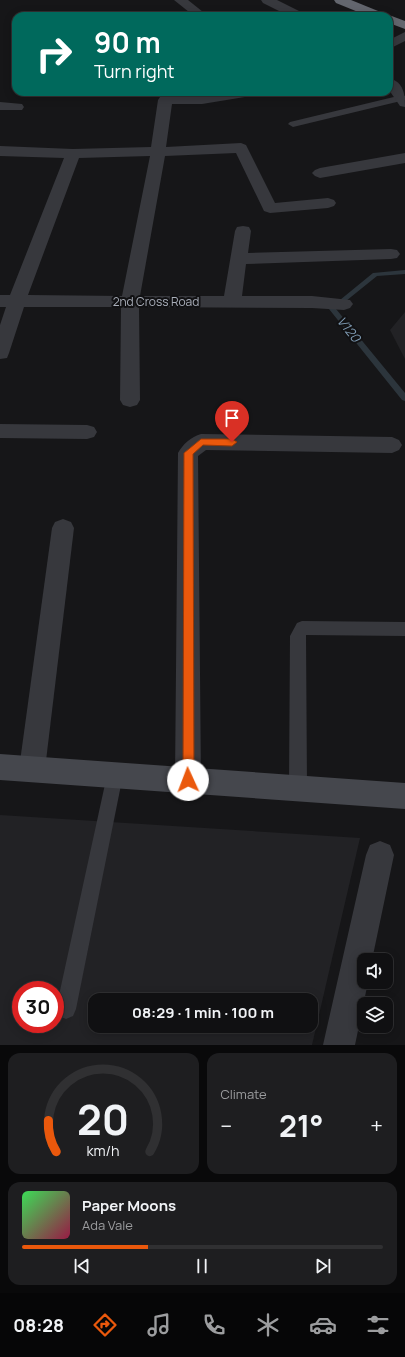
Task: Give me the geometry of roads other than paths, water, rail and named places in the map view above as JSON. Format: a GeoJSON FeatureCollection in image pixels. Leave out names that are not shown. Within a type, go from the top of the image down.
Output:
{"type":"FeatureCollection","features":[{"type":"Feature","properties":{"kind":"highway"},"geometry":{"type":"LineString","coordinates":[[340,0],[369,12]]}},
{"type":"Feature","properties":{"kind":"highway"},"geometry":{"type":"LineString","coordinates":[[393,21],[405,25]]}},
{"type":"Feature","properties":{"kind":"street"},"geometry":{"type":"LineString","coordinates":[[180,0],[196,12]]}},
{"type":"Feature","properties":{"kind":"street"},"geometry":{"type":"LineString","coordinates":[[267,0],[291,12]]}},
{"type":"Feature","properties":{"kind":"street"},"geometry":{"type":"LineString","coordinates":[[393,43],[405,36]]}},
{"type":"Feature","properties":{"kind":"street"},"geometry":{"type":"LineString","coordinates":[[393,79],[403,100]]}},
{"type":"Feature","properties":{"kind":"street"},"geometry":{"type":"LineString","coordinates":[[130,400],[130,302],[158,152],[165,100],[202,100],[226,96]]}},
{"type":"Feature","properties":{"kind":"street"},"geometry":{"type":"LineString","coordinates":[[0,106],[17,107]]}},
{"type":"Feature","properties":{"kind":"street"},"geometry":{"type":"LineString","coordinates":[[0,151],[73,154],[240,148],[270,208],[328,203]]}},
{"type":"Feature","properties":{"kind":"street"},"geometry":{"type":"LineString","coordinates":[[0,353],[9,301],[73,154]]}},
{"type":"Feature","properties":{"kind":"street"},"geometry":{"type":"LineString","coordinates":[[320,173],[405,158]]}},
{"type":"Feature","properties":{"kind":"street"},"geometry":{"type":"LineString","coordinates":[[232,302],[243,231]]}},
{"type":"Feature","properties":{"kind":"street"},"geometry":{"type":"LineString","coordinates":[[239,259],[391,254]]}},
{"type":"Feature","properties":{"kind":"street","name":"2nd Cross Road"},"geometry":{"type":"LineString","coordinates":[[9,301],[328,303]]}},
{"type":"Feature","properties":{"kind":"street"},"geometry":{"type":"LineString","coordinates":[[0,431],[87,432]]}},
{"type":"Feature","properties":{"kind":"street"},"geometry":{"type":"LineString","coordinates":[[188,780],[188,453],[201,442],[392,444]]}},
{"type":"Feature","properties":{"kind":"street"},"geometry":{"type":"LineString","coordinates":[[32,769],[63,528]]}},
{"type":"Feature","properties":{"kind":"street"},"geometry":{"type":"LineString","coordinates":[[0,767],[298,787],[405,796]]}},
{"type":"Feature","properties":{"kind":"street"},"geometry":{"type":"LineString","coordinates":[[339,1045],[380,855]]}},
{"type":"Feature","properties":{"kind":"lane"},"geometry":{"type":"LineString","coordinates":[[293,124],[403,100]]}},
{"type":"Feature","properties":{"kind":"lane"},"geometry":{"type":"LineString","coordinates":[[298,787],[299,632],[302,628],[405,629]]}},
{"type":"Feature","properties":{"kind":"lane"},"geometry":{"type":"LineString","coordinates":[[66,1009],[115,775]]}},
{"type":"Feature","properties":{"kind":"waterway","name":"V120"},"geometry":{"type":"LineString","coordinates":[[405,272],[375,274],[332,309],[405,398]]}}]}
